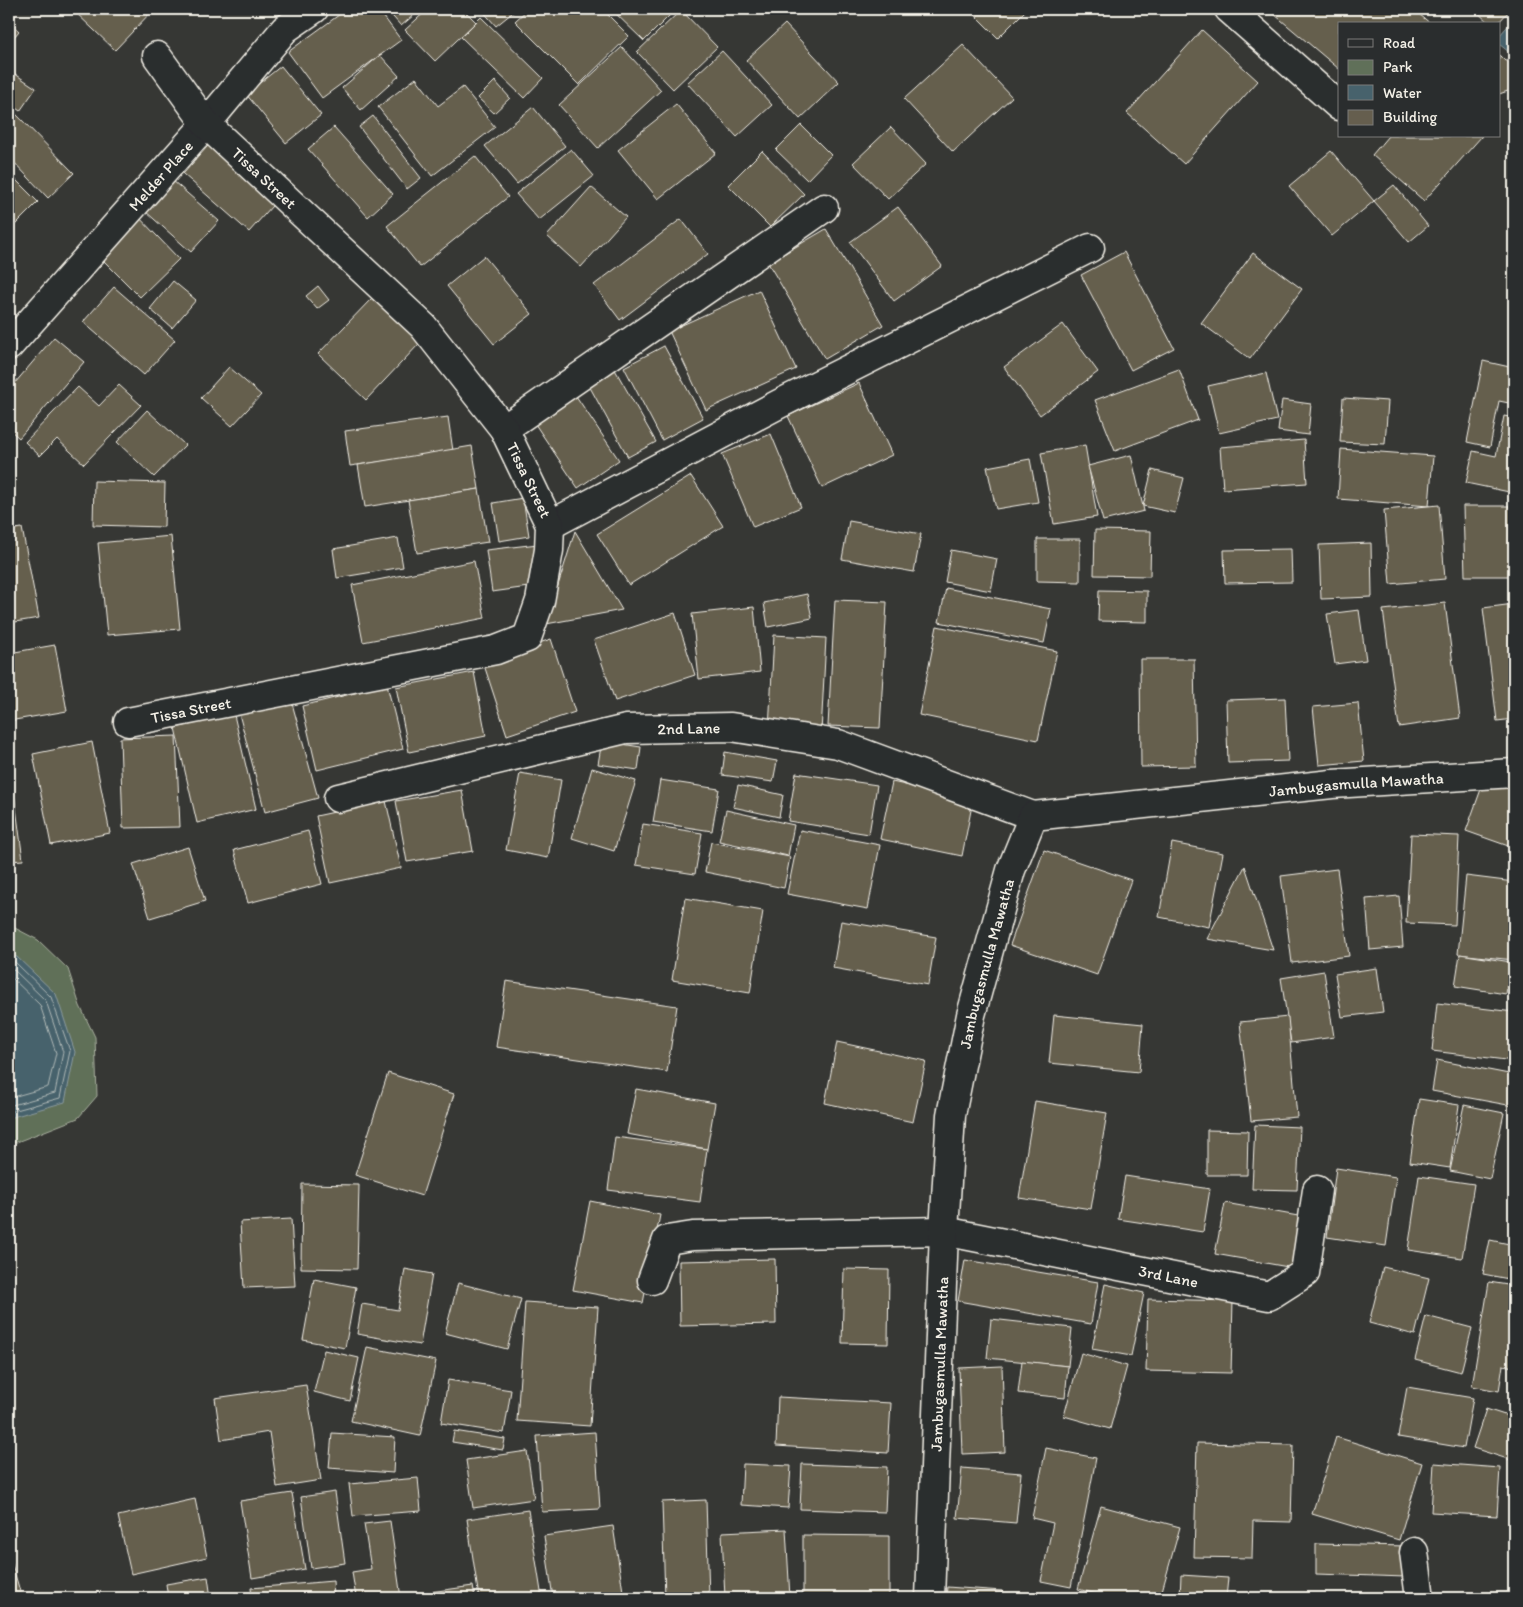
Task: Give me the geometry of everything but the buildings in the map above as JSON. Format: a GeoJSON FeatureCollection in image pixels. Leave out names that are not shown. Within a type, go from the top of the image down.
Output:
{"type":"FeatureCollection","features":[{"type":"Feature","properties":{"kind":"street","name":"Melder Place"},"geometry":{"type":"LineString","coordinates":[[9,346],[206,124],[285,29],[314,9]]}},
{"type":"Feature","properties":{"kind":"street"},"geometry":{"type":"LineString","coordinates":[[1229,9],[1338,105]]}},
{"type":"Feature","properties":{"kind":"street","name":"Tissa Street"},"geometry":{"type":"LineString","coordinates":[[128,722],[496,650],[527,638],[540,601],[550,550],[550,525],[504,429],[423,326],[206,124],[157,56]]}},
{"type":"Feature","properties":{"kind":"street"},"geometry":{"type":"LineString","coordinates":[[504,429],[824,208]]}},
{"type":"Feature","properties":{"kind":"street"},"geometry":{"type":"LineString","coordinates":[[550,525],[779,404],[1090,248]]}},
{"type":"Feature","properties":{"kind":"street","name":"2nd Lane"},"geometry":{"type":"LineString","coordinates":[[338,798],[626,729],[731,727],[838,744],[1033,816]]}},
{"type":"Feature","properties":{"kind":"street","name":"Jambugasmulla Mawatha"},"geometry":{"type":"LineString","coordinates":[[930,1598],[944,1231],[951,1115],[971,1015],[1011,870],[1033,816],[1332,784],[1514,774]]}},
{"type":"Feature","properties":{"kind":"street","name":"3rd Lane"},"geometry":{"type":"LineString","coordinates":[[652,1280],[667,1240],[693,1236],[944,1231],[1269,1296],[1305,1273],[1317,1190]]}},
{"type":"Feature","properties":{"kind":"street"},"geometry":{"type":"LineString","coordinates":[[1414,1552],[1420,1598]]}},
{"type":"Feature","properties":{"kind":"green space"},"geometry":{"type":"Polygon","coordinates":[[[9,925],[38,940],[68,969],[80,1006],[95,1037],[97,1096],[78,1118],[9,1145],[9,925]]]}},
{"type":"Feature","properties":{"kind":"water"},"geometry":{"type":"Polygon","coordinates":[[[1514,19],[1514,56],[1500,45],[1500,35],[1514,19]]]}},
{"type":"Feature","properties":{"kind":"water"},"geometry":{"type":"Polygon","coordinates":[[[9,955],[17,957],[56,994],[75,1052],[65,1102],[9,1118],[9,955]]]}}]}
